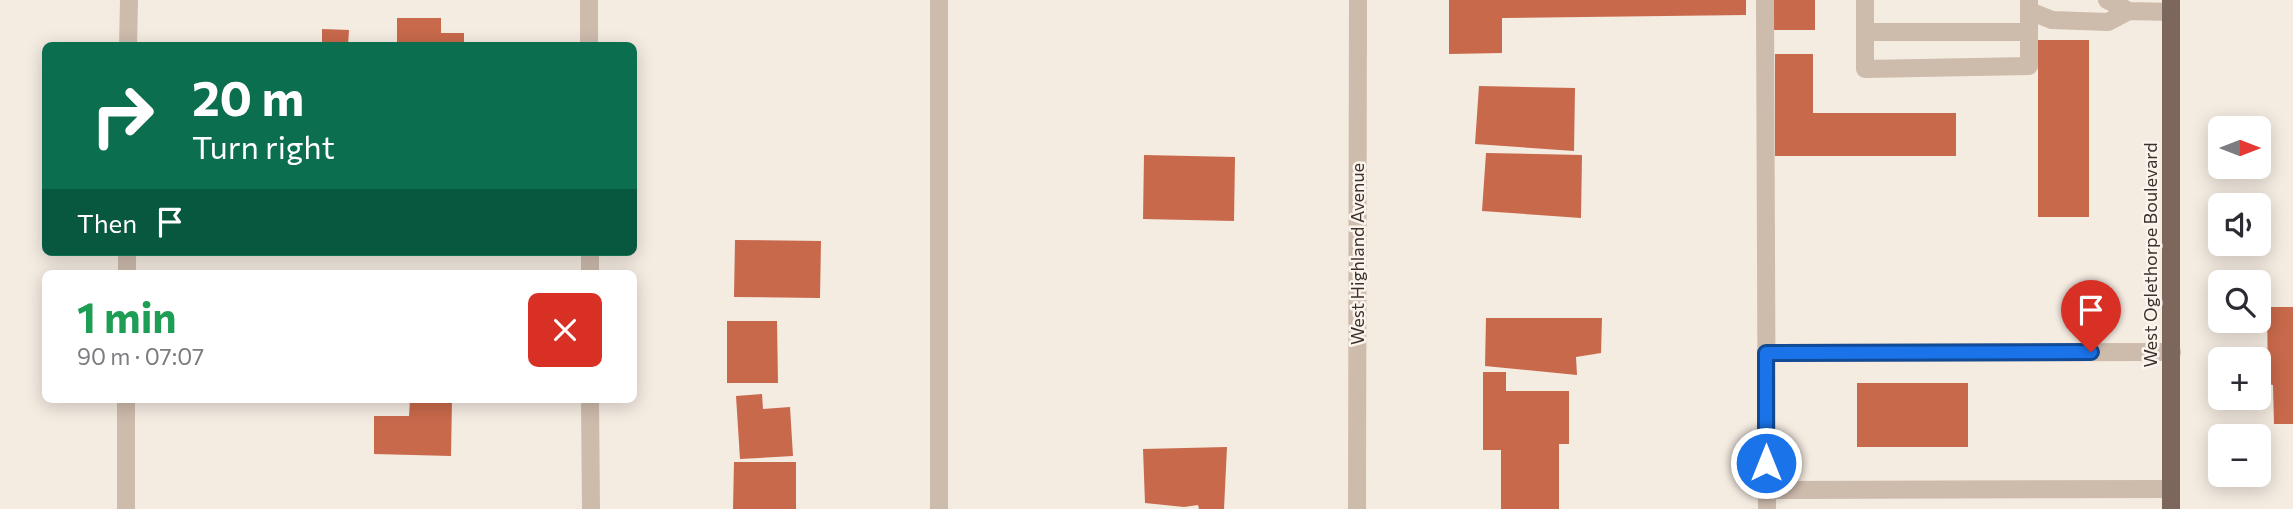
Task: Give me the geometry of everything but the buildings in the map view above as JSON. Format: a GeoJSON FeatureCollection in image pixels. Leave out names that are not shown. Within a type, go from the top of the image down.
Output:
{"type":"FeatureCollection","features":[{"type":"Feature","properties":{"kind":"main road","name":"West Oglethorpe Boulevard"},"geometry":{"type":"LineString","coordinates":[[2171,6],[2171,509]]}},
{"type":"Feature","properties":{"kind":"street"},"geometry":{"type":"LineString","coordinates":[[128,42],[129,0]]}},
{"type":"Feature","properties":{"kind":"street"},"geometry":{"type":"LineString","coordinates":[[589,0],[589,42]]}},
{"type":"Feature","properties":{"kind":"street"},"geometry":{"type":"LineString","coordinates":[[939,0],[939,509]]}},
{"type":"Feature","properties":{"kind":"street","name":"West Highland Avenue"},"geometry":{"type":"LineString","coordinates":[[1357,509],[1358,0]]}},
{"type":"Feature","properties":{"kind":"street"},"geometry":{"type":"LineString","coordinates":[[1765,0],[1767,509]]}},
{"type":"Feature","properties":{"kind":"street"},"geometry":{"type":"LineString","coordinates":[[1865,0],[1865,69],[2029,66],[2029,5]]}},
{"type":"Feature","properties":{"kind":"street"},"geometry":{"type":"LineString","coordinates":[[2029,5],[2049,0]]}},
{"type":"Feature","properties":{"kind":"street"},"geometry":{"type":"LineString","coordinates":[[2107,0],[2129,11]]}},
{"type":"Feature","properties":{"kind":"street"},"geometry":{"type":"LineString","coordinates":[[2029,5],[2052,20],[2108,22],[2129,11],[2171,6]]}},
{"type":"Feature","properties":{"kind":"street"},"geometry":{"type":"LineString","coordinates":[[1865,32],[2029,32]]}},
{"type":"Feature","properties":{"kind":"street"},"geometry":{"type":"LineString","coordinates":[[1766,353],[2172,352]]}},
{"type":"Feature","properties":{"kind":"street"},"geometry":{"type":"LineString","coordinates":[[126,403],[126,509]]}},
{"type":"Feature","properties":{"kind":"street"},"geometry":{"type":"LineString","coordinates":[[590,403],[591,509]]}},
{"type":"Feature","properties":{"kind":"street"},"geometry":{"type":"LineString","coordinates":[[1767,490],[2171,489]]}},
{"type":"Feature","properties":{"kind":"route"},"geometry":{"type":"LineString","coordinates":[[1766,463],[1766,353],[2091,352]]}}]}
